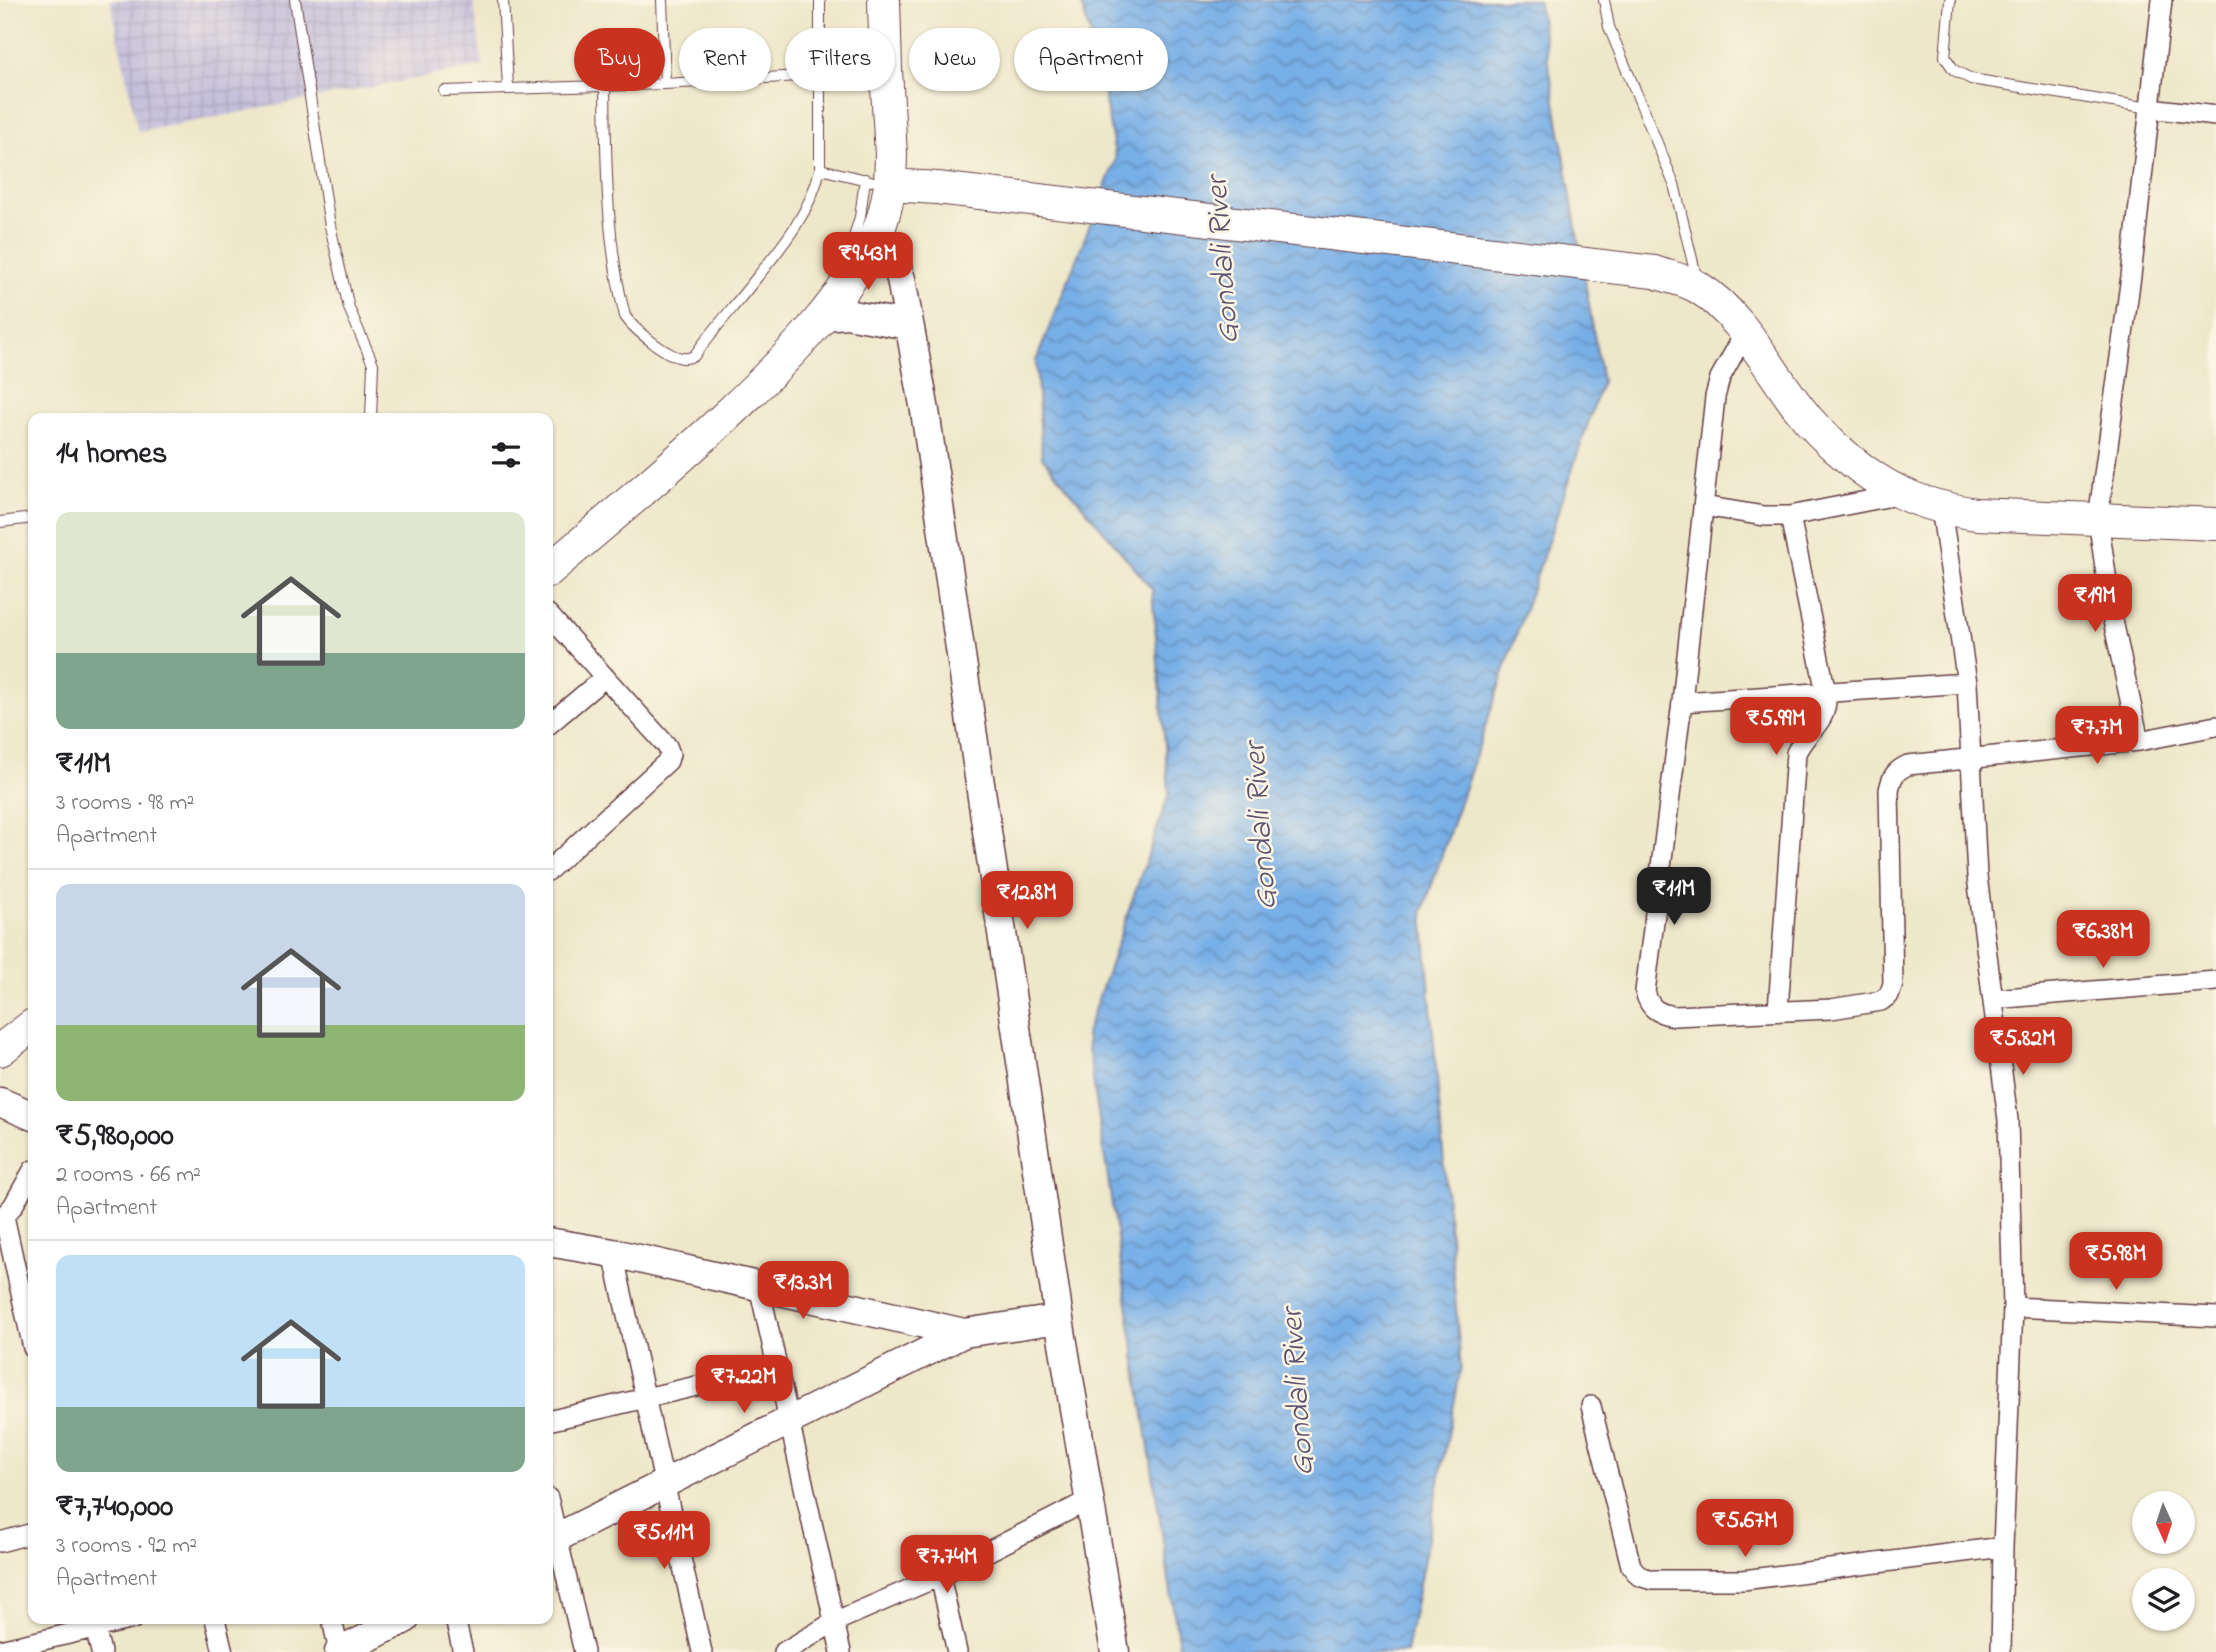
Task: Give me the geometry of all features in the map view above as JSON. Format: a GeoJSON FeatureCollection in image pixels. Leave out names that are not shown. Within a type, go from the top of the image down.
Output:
{"type":"FeatureCollection","features":[{"type":"Feature","properties":{"kind":"main road"},"geometry":{"type":"LineString","coordinates":[[884,0],[885,28]]}},
{"type":"Feature","properties":{"kind":"main road"},"geometry":{"type":"LineString","coordinates":[[553,567],[666,472],[762,382],[823,316],[847,282],[878,231],[885,214],[878,182],[891,155],[887,91]]}},
{"type":"Feature","properties":{"kind":"main road"},"geometry":{"type":"LineString","coordinates":[[878,182],[1654,272],[1698,287],[1723,308],[1745,333],[1799,409],[1828,439],[1863,469],[1903,494],[1941,508],[1976,514],[2216,524]]}},
{"type":"Feature","properties":{"kind":"main road"},"geometry":{"type":"LineString","coordinates":[[878,231],[892,254],[901,279],[927,425],[1059,1319],[1115,1652]]}},
{"type":"Feature","properties":{"kind":"main road"},"geometry":{"type":"LineString","coordinates":[[823,316],[847,314],[908,325]]}},
{"type":"Feature","properties":{"kind":"main road"},"geometry":{"type":"LineString","coordinates":[[0,1050],[28,1029]]}},
{"type":"Feature","properties":{"kind":"main road"},"geometry":{"type":"LineString","coordinates":[[0,1102],[28,1114]]}},
{"type":"Feature","properties":{"kind":"main road"},"geometry":{"type":"LineString","coordinates":[[553,1243],[613,1253],[964,1333]]}},
{"type":"Feature","properties":{"kind":"main road"},"geometry":{"type":"LineString","coordinates":[[553,1539],[964,1333],[1059,1319]]}},
{"type":"Feature","properties":{"kind":"main road"},"geometry":{"type":"LineString","coordinates":[[339,1652],[395,1624]]}},
{"type":"Feature","properties":{"kind":"street"},"geometry":{"type":"LineString","coordinates":[[2139,741],[2112,616],[2098,519],[2131,276],[2162,0]]}},
{"type":"Feature","properties":{"kind":"street"},"geometry":{"type":"LineString","coordinates":[[2150,108],[2216,116]]}},
{"type":"Feature","properties":{"kind":"street"},"geometry":{"type":"LineString","coordinates":[[1745,333],[1720,378],[1715,397],[1682,702],[1645,992],[1649,1006],[1659,1014],[1674,1017],[1831,1009],[1881,1001],[1889,995],[1893,984],[1889,790],[1891,779],[1897,770],[1908,765],[2139,741],[2216,726]]}},
{"type":"Feature","properties":{"kind":"street"},"geometry":{"type":"LineString","coordinates":[[1703,506],[1764,516],[1790,516],[1903,494]]}},
{"type":"Feature","properties":{"kind":"street"},"geometry":{"type":"LineString","coordinates":[[1941,508],[1967,683],[1977,876],[2008,1120],[2013,1307],[2001,1652]]}},
{"type":"Feature","properties":{"kind":"street"},"geometry":{"type":"LineString","coordinates":[[1778,1010],[1796,753],[1802,740],[1824,716],[1827,706],[1790,516]]}},
{"type":"Feature","properties":{"kind":"street"},"geometry":{"type":"LineString","coordinates":[[553,620],[667,746],[670,754],[668,761],[553,866]]}},
{"type":"Feature","properties":{"kind":"street"},"geometry":{"type":"LineString","coordinates":[[553,721],[604,677]]}},
{"type":"Feature","properties":{"kind":"street"},"geometry":{"type":"LineString","coordinates":[[1682,702],[1967,683]]}},
{"type":"Feature","properties":{"kind":"street"},"geometry":{"type":"LineString","coordinates":[[1993,999],[2216,981]]}},
{"type":"Feature","properties":{"kind":"street"},"geometry":{"type":"LineString","coordinates":[[28,1179],[13,1206],[2,1218],[28,1327]]}},
{"type":"Feature","properties":{"kind":"street"},"geometry":{"type":"LineString","coordinates":[[613,1253],[702,1652]]}},
{"type":"Feature","properties":{"kind":"street"},"geometry":{"type":"LineString","coordinates":[[759,1286],[841,1652]]}},
{"type":"Feature","properties":{"kind":"street"},"geometry":{"type":"LineString","coordinates":[[2013,1307],[2216,1317]]}},
{"type":"Feature","properties":{"kind":"street"},"geometry":{"type":"LineString","coordinates":[[553,1420],[777,1367]]}},
{"type":"Feature","properties":{"kind":"street"},"geometry":{"type":"LineString","coordinates":[[1591,1406],[1630,1566],[1639,1576],[1652,1580],[1743,1580],[2003,1546]]}},
{"type":"Feature","properties":{"kind":"street"},"geometry":{"type":"LineString","coordinates":[[784,1652],[834,1622],[940,1576],[1091,1499]]}},
{"type":"Feature","properties":{"kind":"street"},"geometry":{"type":"LineString","coordinates":[[0,1542],[28,1534]]}},
{"type":"Feature","properties":{"kind":"street"},"geometry":{"type":"LineString","coordinates":[[553,1544],[584,1652]]}},
{"type":"Feature","properties":{"kind":"street"},"geometry":{"type":"LineString","coordinates":[[940,1576],[957,1652]]}},
{"type":"Feature","properties":{"kind":"street"},"geometry":{"type":"LineString","coordinates":[[0,1650],[91,1624]]}},
{"type":"Feature","properties":{"kind":"street"},"geometry":{"type":"LineString","coordinates":[[94,1624],[101,1652]]}},
{"type":"Feature","properties":{"kind":"street"},"geometry":{"type":"LineString","coordinates":[[216,1624],[223,1652]]}},
{"type":"Feature","properties":{"kind":"street"},"geometry":{"type":"LineString","coordinates":[[333,1624],[339,1652]]}},
{"type":"Feature","properties":{"kind":"street"},"geometry":{"type":"LineString","coordinates":[[456,1624],[463,1652]]}},
{"type":"Feature","properties":{"kind":"lane"},"geometry":{"type":"LineString","coordinates":[[295,0],[330,226],[349,307],[373,364],[371,413]]}},
{"type":"Feature","properties":{"kind":"lane"},"geometry":{"type":"LineString","coordinates":[[503,0],[508,87]]}},
{"type":"Feature","properties":{"kind":"lane"},"geometry":{"type":"LineString","coordinates":[[662,0],[663,28]]}},
{"type":"Feature","properties":{"kind":"lane"},"geometry":{"type":"LineString","coordinates":[[820,0],[820,28]]}},
{"type":"Feature","properties":{"kind":"lane"},"geometry":{"type":"LineString","coordinates":[[1604,0],[1609,27],[1674,184],[1698,287]]}},
{"type":"Feature","properties":{"kind":"lane"},"geometry":{"type":"LineString","coordinates":[[1950,0],[1945,57],[1954,70],[1971,79],[2150,108]]}},
{"type":"Feature","properties":{"kind":"lane"},"geometry":{"type":"LineString","coordinates":[[665,84],[785,76]]}},
{"type":"Feature","properties":{"kind":"lane"},"geometry":{"type":"LineString","coordinates":[[444,91],[574,86]]}},
{"type":"Feature","properties":{"kind":"lane"},"geometry":{"type":"LineString","coordinates":[[605,91],[607,191],[625,317],[630,325],[672,355],[684,359],[694,356],[787,240],[808,207],[820,169],[820,91]]}},
{"type":"Feature","properties":{"kind":"lane"},"geometry":{"type":"LineString","coordinates":[[820,169],[878,182],[860,217],[847,263],[847,282]]}},
{"type":"Feature","properties":{"kind":"lane"},"geometry":{"type":"LineString","coordinates":[[0,522],[28,519]]}},
{"type":"Feature","properties":{"kind":"shaded area"},"geometry":{"type":"Polygon","coordinates":[[[110,0],[473,0],[483,66],[138,132],[110,0]]]}},
{"type":"Feature","properties":{"kind":"water","name":"Gondali River"},"geometry":{"type":"Polygon","coordinates":[[[1080,0],[1538,0],[1602,382],[1423,911],[1461,1368],[1406,1652],[1180,1652],[1086,1034],[1169,794],[1152,589],[1042,457],[1036,361],[1116,159],[1103,91],[1168,91],[1168,28],[1088,28],[1080,0]]]}}]}
